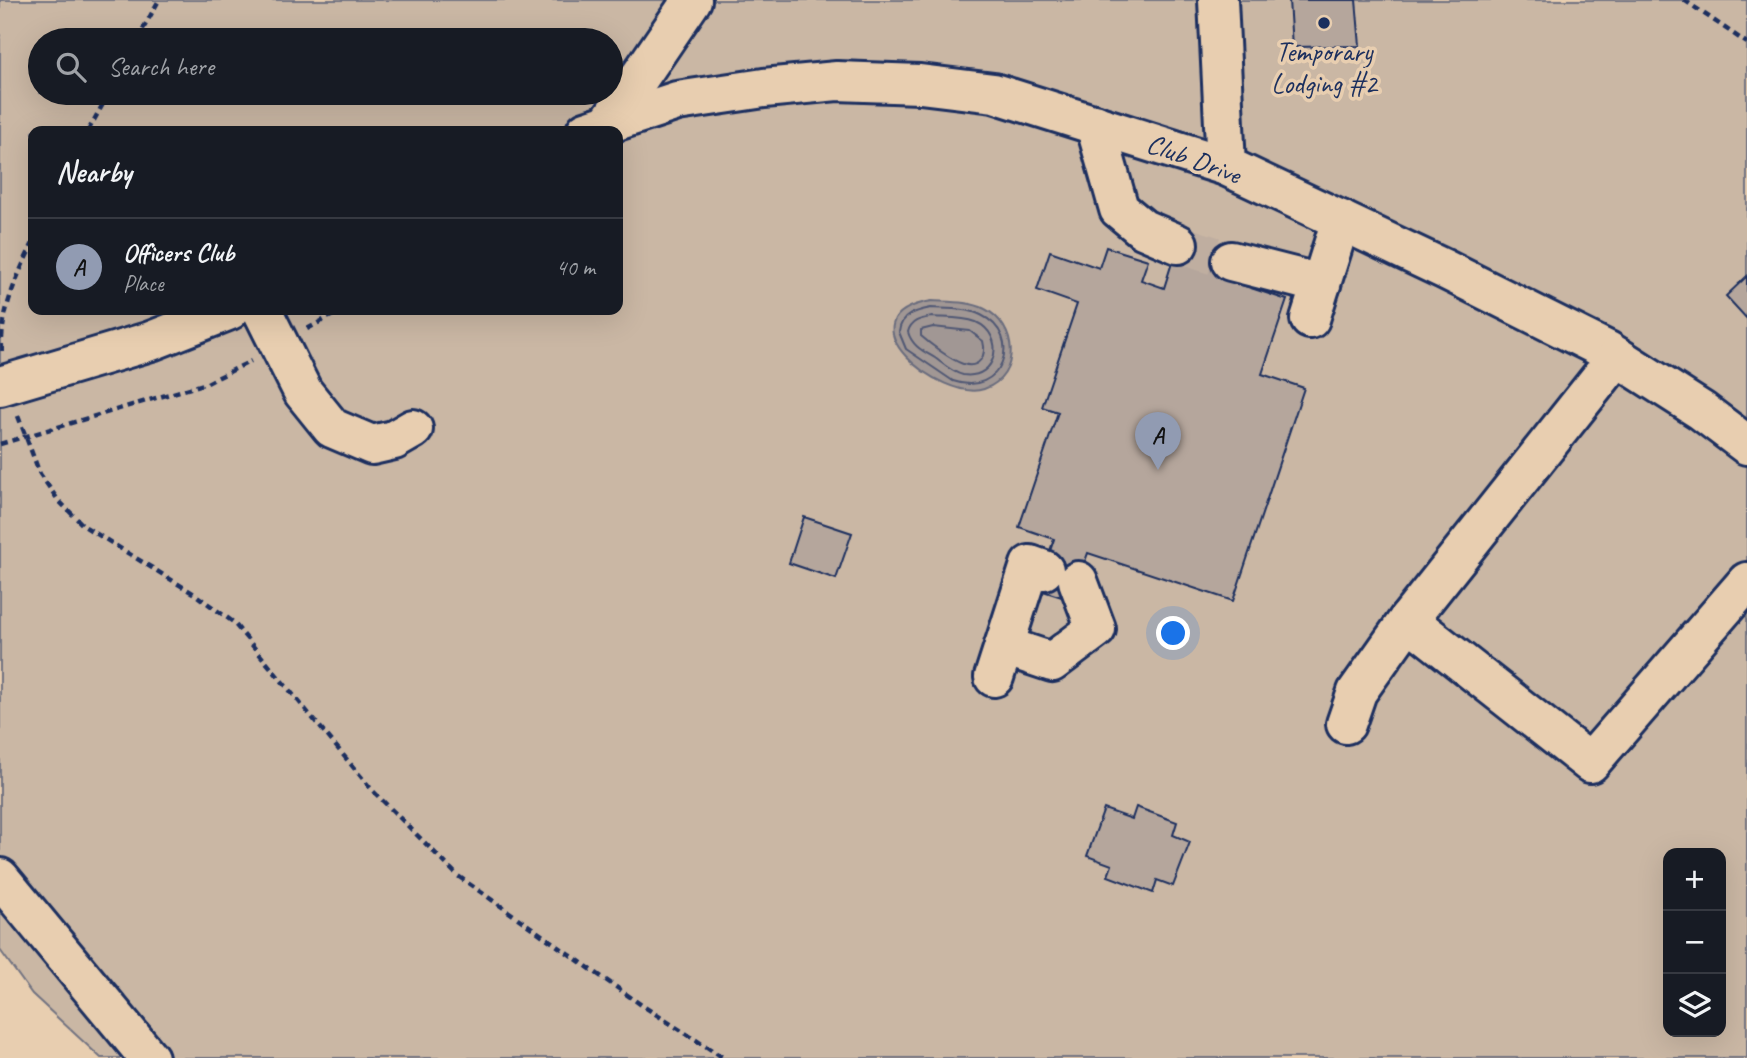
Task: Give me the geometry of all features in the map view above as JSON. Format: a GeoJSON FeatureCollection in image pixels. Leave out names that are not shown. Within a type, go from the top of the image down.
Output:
{"type":"FeatureCollection","features":[{"type":"Feature","properties":{"kind":"street"},"geometry":{"type":"LineString","coordinates":[[623,93],[692,0]]}},
{"type":"Feature","properties":{"kind":"street"},"geometry":{"type":"LineString","coordinates":[[1218,0],[1226,166]]}},
{"type":"Feature","properties":{"kind":"street","name":"Club Drive"},"geometry":{"type":"LineString","coordinates":[[601,126],[677,101],[764,88],[837,81],[920,84],[994,93],[1226,166],[1444,268],[1617,356],[1702,411],[1747,445]]}},
{"type":"Feature","properties":{"kind":"street"},"geometry":{"type":"LineString","coordinates":[[599,126],[614,105]]}},
{"type":"Feature","properties":{"kind":"street"},"geometry":{"type":"LineString","coordinates":[[1095,124],[1119,209],[1143,229],[1178,244]]}},
{"type":"Feature","properties":{"kind":"street"},"geometry":{"type":"LineString","coordinates":[[1231,261],[1316,302],[1341,220]]}},
{"type":"Feature","properties":{"kind":"street"},"geometry":{"type":"LineString","coordinates":[[3,385],[151,341],[217,315]]}},
{"type":"Feature","properties":{"kind":"street"},"geometry":{"type":"LineString","coordinates":[[264,315],[303,392],[332,428],[372,445],[394,440],[413,429]]}},
{"type":"Feature","properties":{"kind":"street"},"geometry":{"type":"LineString","coordinates":[[1346,724],[1357,692],[1408,620],[1617,356]]}},
{"type":"Feature","properties":{"kind":"street"},"geometry":{"type":"LineString","coordinates":[[1030,565],[1061,576],[1096,629],[1052,662],[999,662],[1030,565]]}},
{"type":"Feature","properties":{"kind":"street"},"geometry":{"type":"LineString","coordinates":[[1408,620],[1590,763],[1747,582]]}},
{"type":"Feature","properties":{"kind":"street"},"geometry":{"type":"LineString","coordinates":[[0,878],[149,1058]]}},
{"type":"Feature","properties":{"kind":"path"},"geometry":{"type":"LineString","coordinates":[[144,28],[159,0]]}},
{"type":"Feature","properties":{"kind":"path"},"geometry":{"type":"LineString","coordinates":[[1684,0],[1747,43]]}},
{"type":"Feature","properties":{"kind":"path"},"geometry":{"type":"LineString","coordinates":[[91,126],[102,105]]}},
{"type":"Feature","properties":{"kind":"path"},"geometry":{"type":"LineString","coordinates":[[28,254],[6,301],[0,341],[3,385],[40,474],[58,500],[93,533],[233,622],[373,791],[458,876],[643,1006],[724,1058]]}},
{"type":"Feature","properties":{"kind":"path"},"geometry":{"type":"LineString","coordinates":[[0,444],[206,383],[333,315]]}},
{"type":"Feature","properties":{"kind":"shaded area"},"geometry":{"type":"Polygon","coordinates":[[[0,0],[1747,0],[1747,1058],[101,1058],[32,994],[0,950],[0,0]]]}},
{"type":"Feature","properties":{"kind":"water"},"geometry":{"type":"Polygon","coordinates":[[[932,301],[979,306],[996,316],[1004,326],[1011,350],[1005,373],[996,382],[984,389],[966,390],[924,372],[906,356],[895,340],[893,323],[905,310],[932,301]]]}},
{"type":"Feature","properties":{"kind":"building","name":"Temporary Lodging #2"},"geometry":{"type":"Polygon","coordinates":[[[1289,0],[1356,0],[1360,46],[1292,47],[1289,0]]]}},
{"type":"Feature","properties":{"kind":"building"},"geometry":{"type":"Polygon","coordinates":[[[1181,234],[1233,252],[1224,279],[1287,300],[1262,374],[1304,388],[1233,601],[1088,553],[1071,600],[1037,589],[1054,539],[1019,527],[1058,412],[1042,407],[1077,304],[1037,290],[1050,251],[1099,268],[1106,247],[1148,260],[1141,280],[1164,288],[1181,234]]]}},
{"type":"Feature","properties":{"kind":"building"},"geometry":{"type":"Polygon","coordinates":[[[1747,276],[1747,319],[1726,296],[1747,276]]]}},
{"type":"Feature","properties":{"kind":"building"},"geometry":{"type":"Polygon","coordinates":[[[804,517],[852,533],[836,579],[789,563],[804,517]]]}},
{"type":"Feature","properties":{"kind":"building"},"geometry":{"type":"Polygon","coordinates":[[[1136,807],[1177,822],[1173,835],[1190,842],[1173,886],[1157,880],[1153,893],[1108,876],[1112,865],[1087,856],[1104,809],[1132,819],[1136,807]]]}},
{"type":"Feature","properties":{"kind":"tunnel"},"geometry":{"type":"LineString","coordinates":[[1178,244],[1231,261]]}},
{"type":"Feature","properties":{"kind":"place","name":"Temporary Lodging #2"},"geometry":{"type":"Point","coordinates":[1324,23]}},
{"type":"Feature","properties":{"kind":"place","name":"Officers Club"},"geometry":{"type":"Point","coordinates":[1158,470]}}]}
